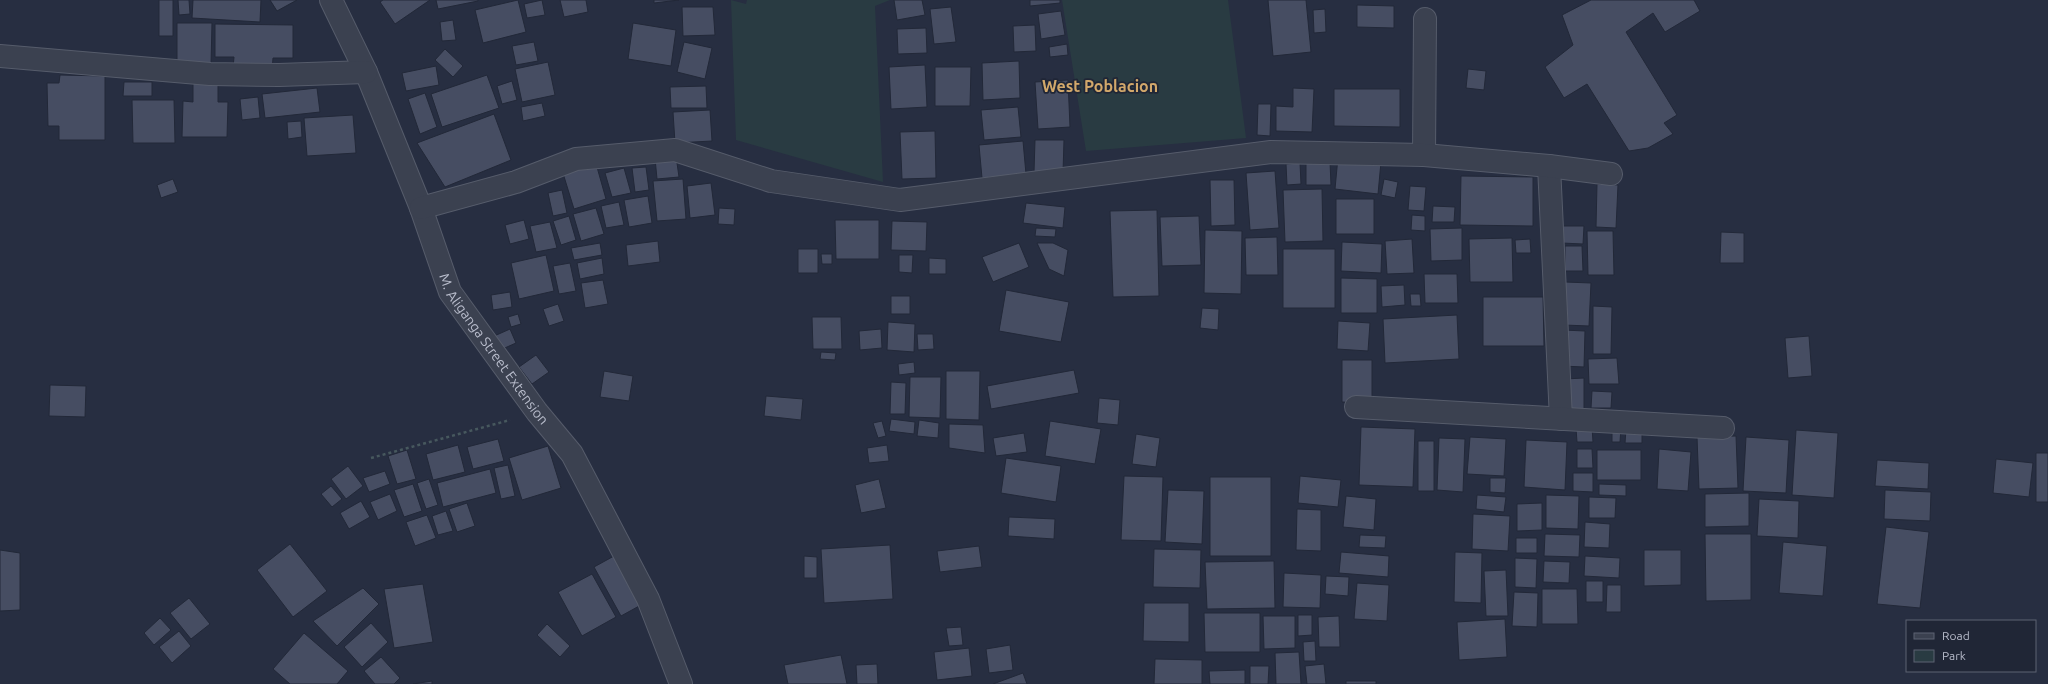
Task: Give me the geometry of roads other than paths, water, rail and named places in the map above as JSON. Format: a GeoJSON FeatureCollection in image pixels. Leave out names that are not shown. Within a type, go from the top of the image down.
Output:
{"type":"FeatureCollection","features":[{"type":"Feature","properties":{"kind":"street","name":"M. Aliganga Street Extension"},"geometry":{"type":"LineString","coordinates":[[331,0],[366,72],[421,208],[450,292],[537,412],[572,454],[648,599],[681,684]]}},
{"type":"Feature","properties":{"kind":"street"},"geometry":{"type":"LineString","coordinates":[[1424,155],[1425,19]]}},
{"type":"Feature","properties":{"kind":"street"},"geometry":{"type":"LineString","coordinates":[[0,56],[210,74],[278,75],[366,72]]}},
{"type":"Feature","properties":{"kind":"street"},"geometry":{"type":"LineString","coordinates":[[421,208],[516,182],[576,159],[675,150],[771,181],[900,200],[1271,152],[1424,155],[1549,166],[1611,174]]}},
{"type":"Feature","properties":{"kind":"street"},"geometry":{"type":"LineString","coordinates":[[1549,166],[1561,419]]}},
{"type":"Feature","properties":{"kind":"street"},"geometry":{"type":"LineString","coordinates":[[1356,407],[1723,428]]}},
{"type":"Feature","properties":{"kind":"district","name":"West Poblacion"},"geometry":{"type":"Point","coordinates":[1100,86]}}]}
